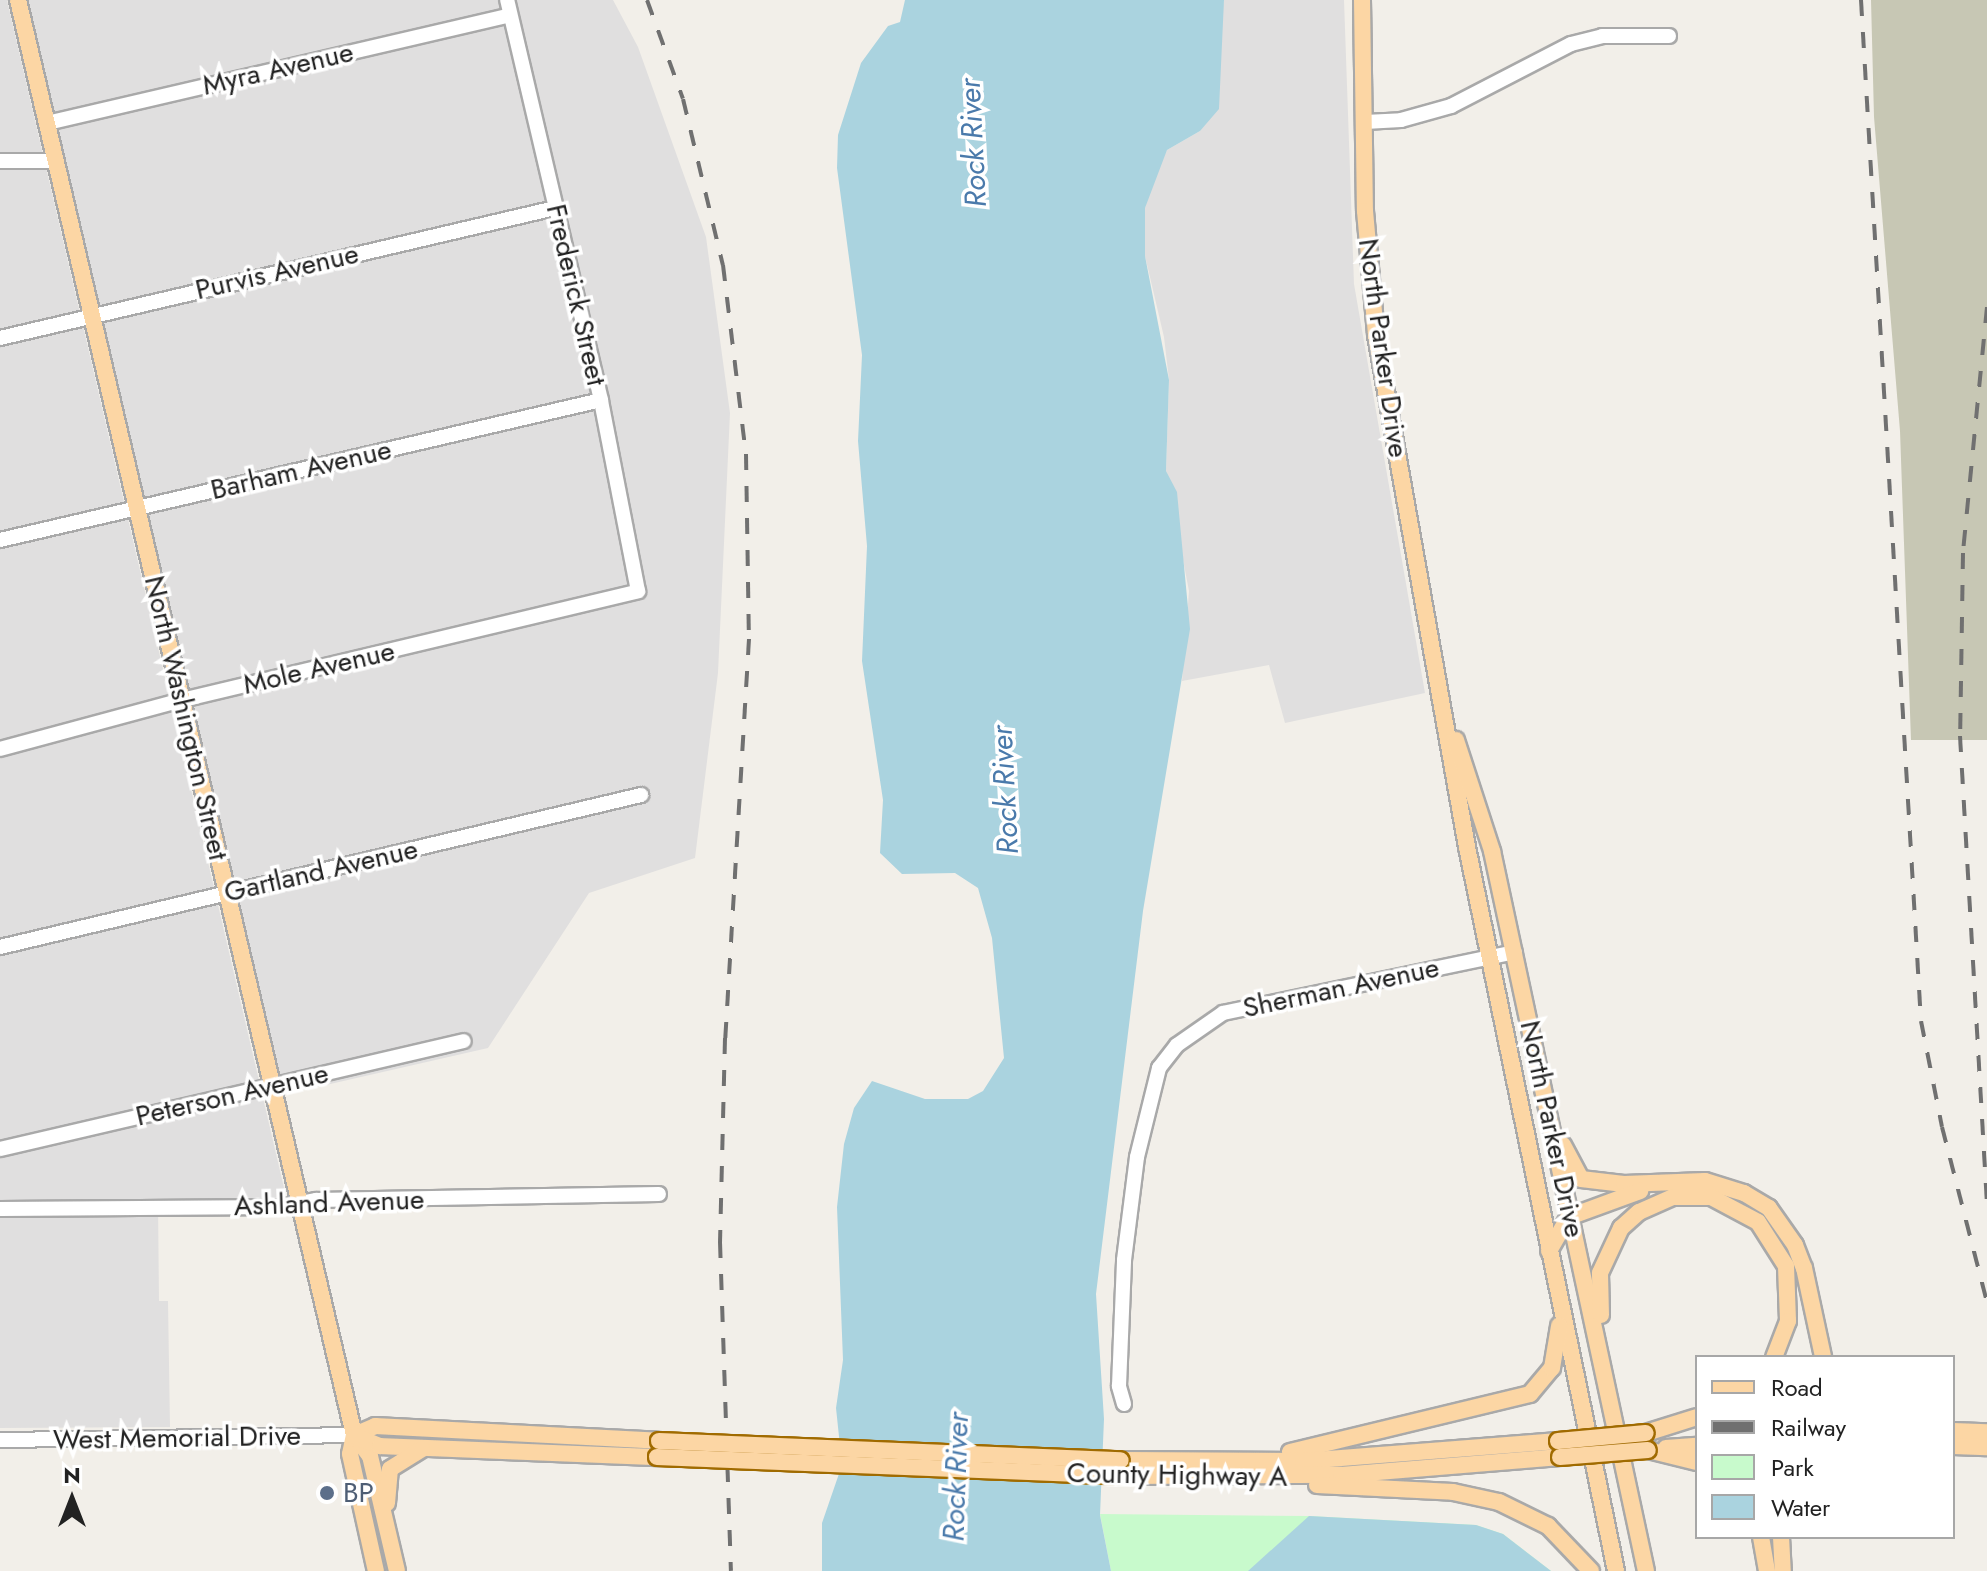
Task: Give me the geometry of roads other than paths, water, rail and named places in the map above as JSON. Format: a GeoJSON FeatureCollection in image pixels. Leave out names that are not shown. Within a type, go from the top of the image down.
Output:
{"type":"FeatureCollection","features":[{"type":"Feature","properties":{"kind":"main road","name":"North Washington Street"},"geometry":{"type":"LineString","coordinates":[[18,0],[354,1435],[370,1456],[397,1571]]}},
{"type":"Feature","properties":{"kind":"main road","name":"North Parker Drive"},"geometry":{"type":"LineString","coordinates":[[1362,0],[1368,274],[1488,957],[1616,1571]]}},
{"type":"Feature","properties":{"kind":"main road","name":"North Parker Drive"},"geometry":{"type":"LineString","coordinates":[[1440,693],[1492,851],[1646,1571]]}},
{"type":"Feature","properties":{"kind":"main road"},"geometry":{"type":"LineString","coordinates":[[1544,1091],[1573,1170],[1581,1179],[1725,1185],[1769,1208],[1795,1245],[1804,1268],[1823,1355]]}},
{"type":"Feature","properties":{"kind":"main road"},"geometry":{"type":"LineString","coordinates":[[1549,1251],[1569,1217],[1611,1198],[1676,1182]]}},
{"type":"Feature","properties":{"kind":"main road"},"geometry":{"type":"LineString","coordinates":[[1607,1380],[1599,1294],[1605,1257],[1611,1241],[1639,1212],[1673,1197],[1728,1202],[1758,1222],[1779,1248],[1789,1305],[1775,1355]]}},
{"type":"Feature","properties":{"kind":"main road"},"geometry":{"type":"LineString","coordinates":[[1213,1463],[1312,1449],[1530,1394],[1552,1368],[1561,1308]]}},
{"type":"Feature","properties":{"kind":"main road"},"geometry":{"type":"LineString","coordinates":[[1647,1442],[1695,1418]]}},
{"type":"Feature","properties":{"kind":"main road","name":"West Memorial Drive"},"geometry":{"type":"LineString","coordinates":[[354,1435],[375,1426],[658,1449]]}},
{"type":"Feature","properties":{"kind":"main road","name":"County Highway A"},"geometry":{"type":"LineString","coordinates":[[658,1449],[1122,1468],[1228,1478],[1647,1442],[1695,1430]]}},
{"type":"Feature","properties":{"kind":"main road"},"geometry":{"type":"LineString","coordinates":[[1955,1431],[1987,1432]]}},
{"type":"Feature","properties":{"kind":"main road","name":"North Washington Street"},"geometry":{"type":"LineString","coordinates":[[354,1435],[350,1454],[376,1571]]}},
{"type":"Feature","properties":{"kind":"main road","name":"West Memorial Drive"},"geometry":{"type":"LineString","coordinates":[[354,1435],[380,1446],[658,1449]]}},
{"type":"Feature","properties":{"kind":"main road"},"geometry":{"type":"LineString","coordinates":[[1647,1442],[1695,1461]]}},
{"type":"Feature","properties":{"kind":"main road","name":"County Highway A"},"geometry":{"type":"LineString","coordinates":[[1647,1442],[1695,1446]]}},
{"type":"Feature","properties":{"kind":"main road"},"geometry":{"type":"LineString","coordinates":[[1955,1446],[1987,1447]]}},
{"type":"Feature","properties":{"kind":"main road"},"geometry":{"type":"LineString","coordinates":[[391,1544],[386,1493],[390,1469],[425,1448]]}},
{"type":"Feature","properties":{"kind":"main road","name":"County Highway A"},"geometry":{"type":"LineString","coordinates":[[1122,1468],[1559,1449]]}},
{"type":"Feature","properties":{"kind":"main road"},"geometry":{"type":"LineString","coordinates":[[1228,1478],[1479,1496],[1548,1526],[1591,1571]]}},
{"type":"Feature","properties":{"kind":"main road"},"geometry":{"type":"LineString","coordinates":[[1761,1539],[1767,1571]]}},
{"type":"Feature","properties":{"kind":"main road"},"geometry":{"type":"LineString","coordinates":[[1781,1539],[1783,1571]]}},
{"type":"Feature","properties":{"kind":"street","name":"Myra Avenue"},"geometry":{"type":"LineString","coordinates":[[47,123],[508,7]]}},
{"type":"Feature","properties":{"kind":"street","name":"Frederick Street"},"geometry":{"type":"LineString","coordinates":[[508,7],[601,400],[638,591]]}},
{"type":"Feature","properties":{"kind":"street"},"geometry":{"type":"LineString","coordinates":[[1365,122],[1412,118],[1451,106],[1571,44],[1602,36],[1669,36]]}},
{"type":"Feature","properties":{"kind":"street"},"geometry":{"type":"LineString","coordinates":[[0,161],[56,161]]}},
{"type":"Feature","properties":{"kind":"street","name":"Purvis Avenue"},"geometry":{"type":"LineString","coordinates":[[0,338],[555,208]]}},
{"type":"Feature","properties":{"kind":"street","name":"Barham Avenue"},"geometry":{"type":"LineString","coordinates":[[0,540],[601,400]]}},
{"type":"Feature","properties":{"kind":"street","name":"Mole Avenue"},"geometry":{"type":"LineString","coordinates":[[0,749],[182,700],[638,591]]}},
{"type":"Feature","properties":{"kind":"street","name":"Gartland Avenue"},"geometry":{"type":"LineString","coordinates":[[0,947],[641,795]]}},
{"type":"Feature","properties":{"kind":"street","name":"Sherman Avenue"},"geometry":{"type":"LineString","coordinates":[[1124,1404],[1119,1386],[1124,1260],[1137,1157],[1159,1068],[1177,1045],[1223,1013],[1515,952]]}},
{"type":"Feature","properties":{"kind":"street","name":"Peterson Avenue"},"geometry":{"type":"LineString","coordinates":[[0,1149],[464,1041]]}},
{"type":"Feature","properties":{"kind":"street","name":"Ashland Avenue"},"geometry":{"type":"LineString","coordinates":[[0,1209],[659,1194]]}},
{"type":"Feature","properties":{"kind":"street","name":"West Memorial Drive"},"geometry":{"type":"LineString","coordinates":[[0,1440],[354,1435]]}},
{"type":"Feature","properties":{"kind":"water","name":"Rock River"},"geometry":{"type":"Polygon","coordinates":[[[905,0],[1224,0],[1219,109],[1200,131],[1167,150],[1145,208],[1145,256],[1169,380],[1166,471],[1177,492],[1190,629],[1143,911],[1096,1294],[1104,1419],[1100,1515],[1111,1571],[822,1571],[822,1523],[842,1465],[836,1408],[843,1360],[837,1207],[844,1144],[854,1108],[872,1081],[925,1099],[968,1099],[983,1091],[1004,1058],[992,938],[978,888],[955,873],[902,874],[880,853],[883,800],[862,661],[867,546],[858,441],[862,355],[837,168],[838,135],[861,63],[888,26],[900,22],[905,0]]]}},
{"type":"Feature","properties":{"kind":"water"},"geometry":{"type":"Polygon","coordinates":[[[1309,1516],[1476,1525],[1503,1534],[1551,1571],[1248,1571],[1309,1516]]]}},
{"type":"Feature","properties":{"kind":"railway"},"geometry":{"type":"LineString","coordinates":[[647,0],[683,99],[723,265],[746,454],[749,639],[725,1038],[720,1242],[731,1571]]}},
{"type":"Feature","properties":{"kind":"railway"},"geometry":{"type":"LineString","coordinates":[[1861,0],[1921,1021],[1942,1127],[1987,1302]]}},
{"type":"Feature","properties":{"kind":"railway"},"geometry":{"type":"LineString","coordinates":[[1987,307],[1963,553],[1960,736],[1987,1211]]}},
{"type":"Feature","properties":{"kind":"place","name":"BP"},"geometry":{"type":"Point","coordinates":[327,1493]}}]}
